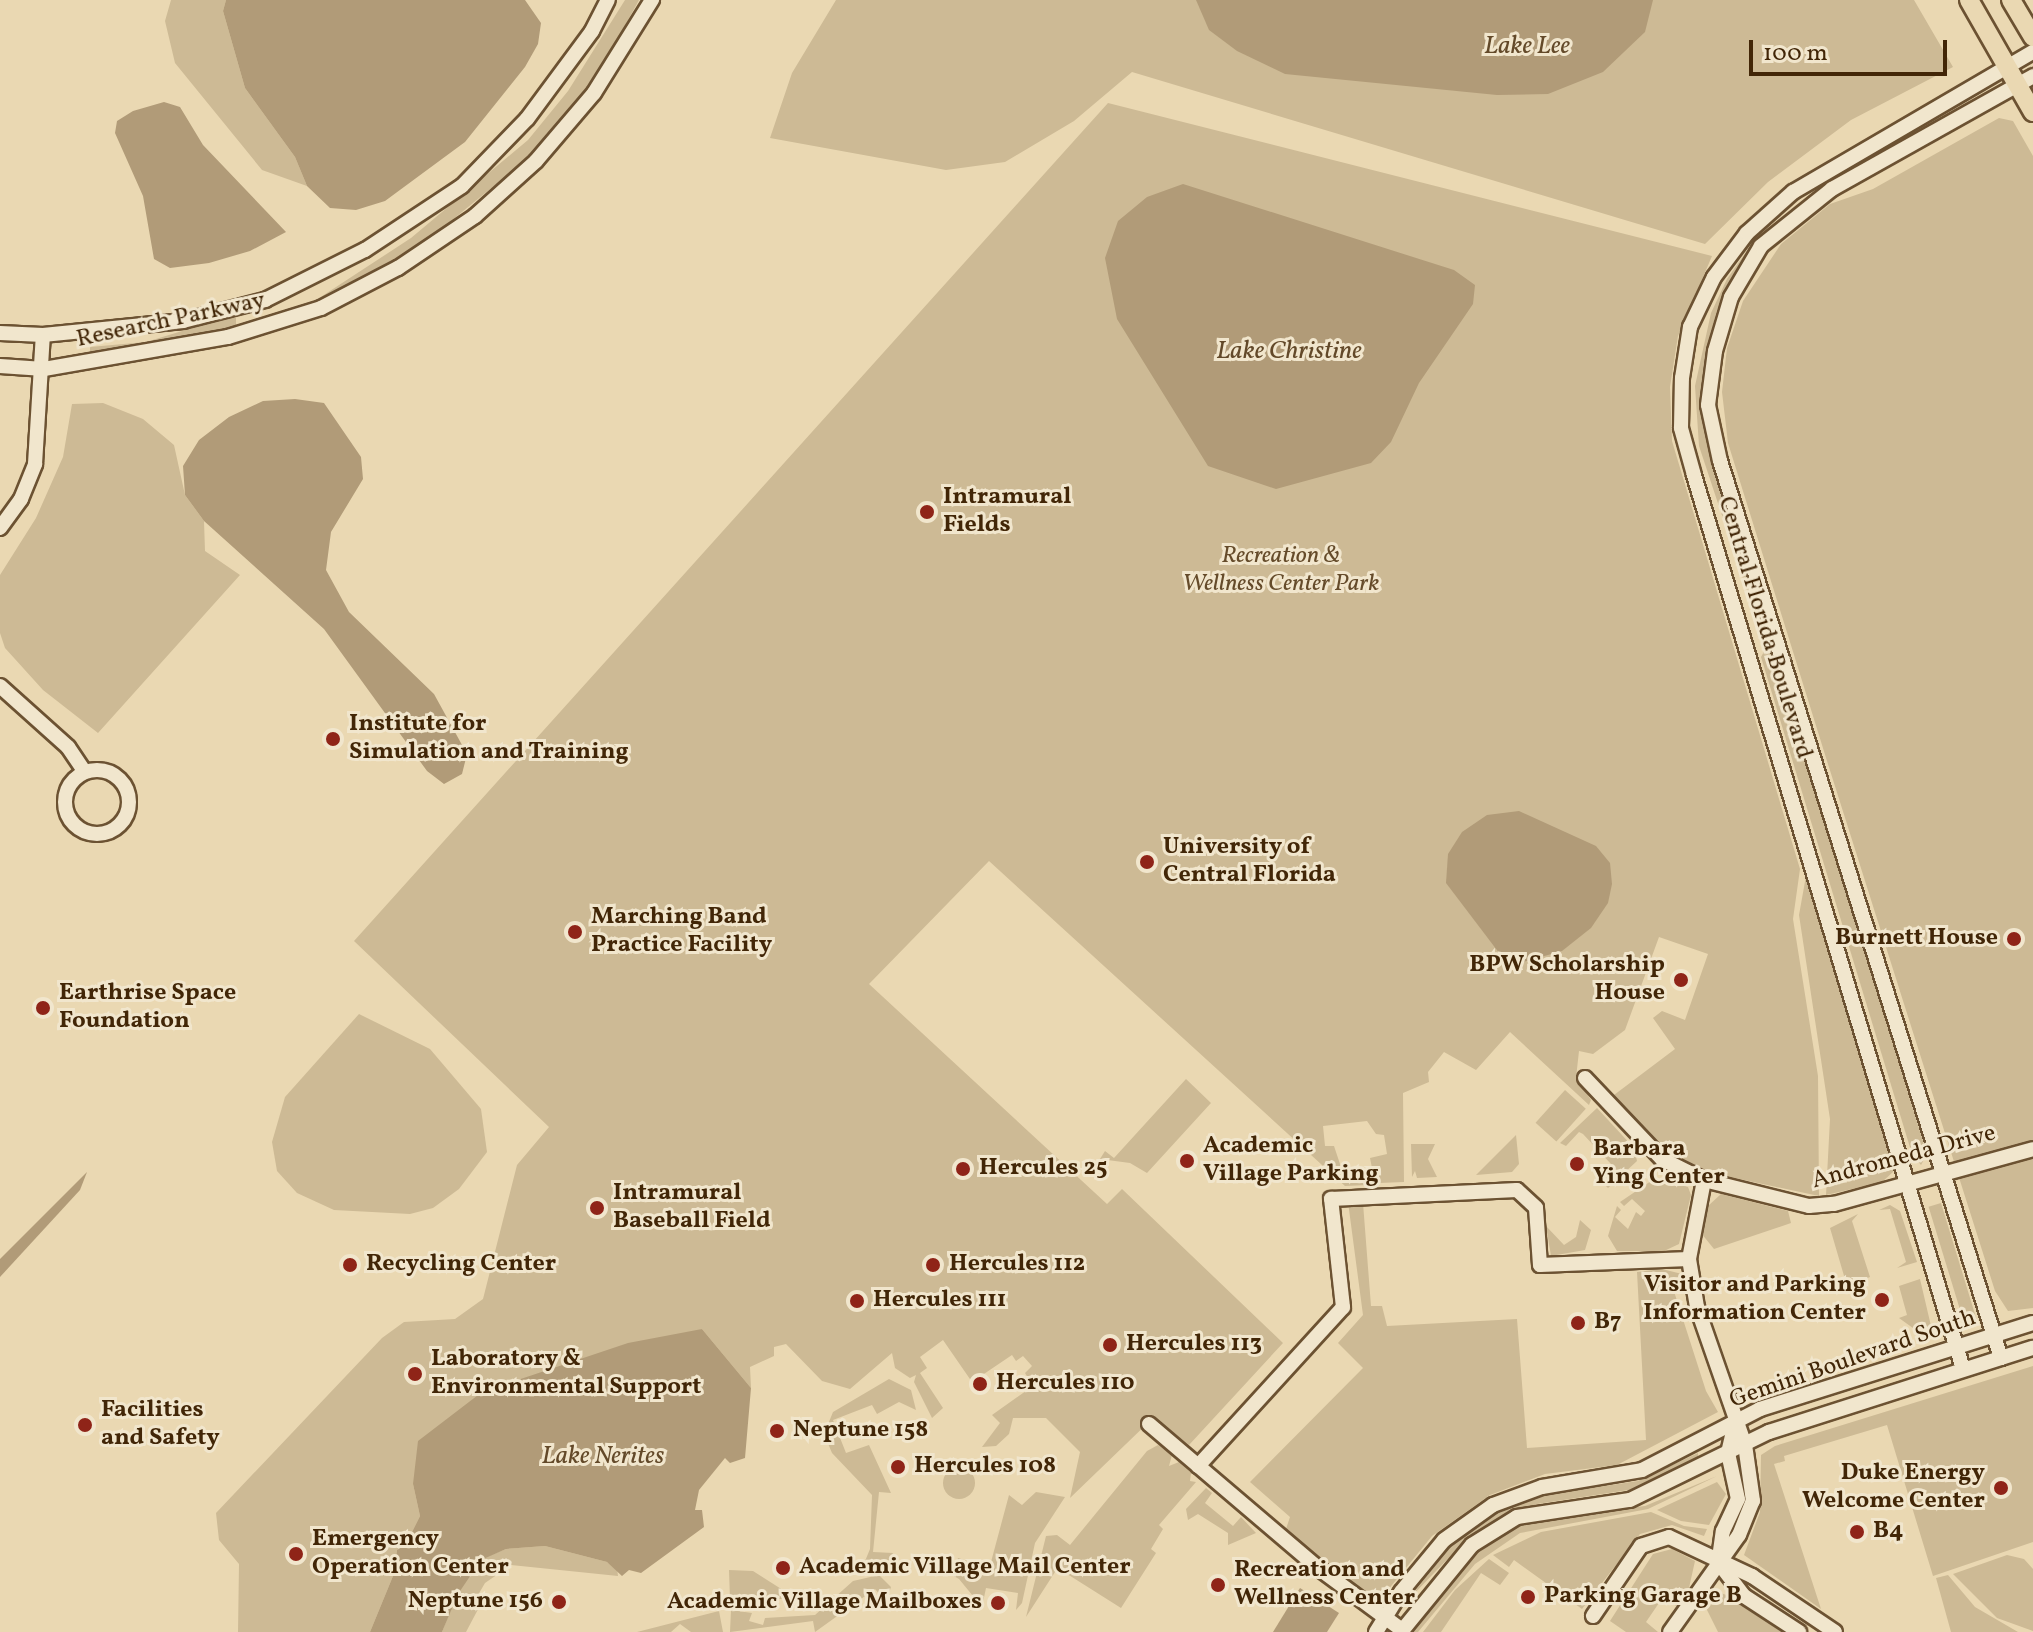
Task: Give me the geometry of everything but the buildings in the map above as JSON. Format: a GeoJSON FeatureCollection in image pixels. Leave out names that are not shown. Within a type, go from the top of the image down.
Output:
{"type":"FeatureCollection","features":[{"type":"Feature","properties":{"kind":"main road"},"geometry":{"type":"LineString","coordinates":[[1969,0],[2019,76],[2033,112]]}},
{"type":"Feature","properties":{"kind":"main road"},"geometry":{"type":"LineString","coordinates":[[2011,0],[2033,37]]}},
{"type":"Feature","properties":{"kind":"street","name":"Research Parkway"},"geometry":{"type":"LineString","coordinates":[[0,333],[43,335],[183,321],[252,303],[365,250],[462,186],[517,130],[592,31],[608,0]]}},
{"type":"Feature","properties":{"kind":"street","name":"Research Parkway"},"geometry":{"type":"LineString","coordinates":[[0,366],[44,369],[228,337],[321,308],[398,268],[475,216],[536,161],[594,93],[652,0]]}},
{"type":"Feature","properties":{"kind":"street","name":"Central Florida Boulevard"},"geometry":{"type":"LineString","coordinates":[[2001,1358],[1720,461],[1708,405],[1715,351],[1731,297],[1761,246],[1832,189],[2019,76],[2033,52]]}},
{"type":"Feature","properties":{"kind":"street","name":"Central Florida Boulevard"},"geometry":{"type":"LineString","coordinates":[[1963,1369],[1694,475],[1681,428],[1682,378],[1690,327],[1714,277],[1747,233],[1793,192],[2019,76]]}},
{"type":"Feature","properties":{"kind":"street"},"geometry":{"type":"LineString","coordinates":[[0,528],[21,499],[35,464],[44,369],[43,335]]}},
{"type":"Feature","properties":{"kind":"street"},"geometry":{"type":"LineString","coordinates":[[0,686],[68,747],[85,772]]}},
{"type":"Feature","properties":{"kind":"street"},"geometry":{"type":"LineString","coordinates":[[85,772],[110,773],[126,788],[128,810],[109,832],[82,830],[68,815],[69,785],[85,772]]}},
{"type":"Feature","properties":{"kind":"street","name":"Andromeda Drive"},"geometry":{"type":"LineString","coordinates":[[1585,1078],[1662,1159],[1704,1180],[1809,1206],[1834,1204],[2033,1149]]}},
{"type":"Feature","properties":{"kind":"street"},"geometry":{"type":"LineString","coordinates":[[1670,1632],[1739,1535],[1753,1501],[1745,1445],[1697,1307],[1689,1259],[1704,1180]]}},
{"type":"Feature","properties":{"kind":"street"},"geometry":{"type":"LineString","coordinates":[[1198,1466],[1343,1307],[1331,1199],[1517,1190],[1536,1208],[1540,1265],[1689,1259]]}},
{"type":"Feature","properties":{"kind":"street","name":"Gemini Boulevard South"},"geometry":{"type":"LineString","coordinates":[[1380,1625],[1444,1540],[1493,1505],[1542,1487],[1642,1470],[1735,1422],[2033,1323]]}},
{"type":"Feature","properties":{"kind":"street","name":"Gemini Boulevard South"},"geometry":{"type":"LineString","coordinates":[[1401,1631],[1450,1567],[1497,1526],[1537,1511],[1606,1504],[1659,1489],[1769,1432],[2033,1348]]}},
{"type":"Feature","properties":{"kind":"street"},"geometry":{"type":"LineString","coordinates":[[1735,1422],[1728,1453],[1738,1499],[1723,1531],[1718,1562],[1744,1596],[1799,1632]]}},
{"type":"Feature","properties":{"kind":"street"},"geometry":{"type":"LineString","coordinates":[[1149,1424],[1380,1625],[1401,1631]]}},
{"type":"Feature","properties":{"kind":"street"},"geometry":{"type":"LineString","coordinates":[[1593,1616],[1641,1546],[1669,1537],[1752,1576],[1835,1632]]}},
{"type":"Feature","properties":{"kind":"green space"},"geometry":{"type":"Polygon","coordinates":[[[171,0],[226,0],[223,11],[245,88],[295,157],[307,186],[262,170],[175,63],[165,21],[171,0]]]}},
{"type":"Feature","properties":{"kind":"green space"},"geometry":{"type":"Polygon","coordinates":[[[625,0],[639,0],[606,60],[564,118],[523,162],[418,248],[310,304],[411,238],[528,140],[568,91],[625,0]]]}},
{"type":"Feature","properties":{"kind":"green space"},"geometry":{"type":"Polygon","coordinates":[[[836,0],[1914,0],[1953,67],[1851,120],[1768,182],[1705,244],[1132,72],[1074,121],[1005,162],[946,170],[770,138],[792,73],[836,0]]]}},
{"type":"Feature","properties":{"kind":"green space","name":"Recreation & Wellness Center Park"},"geometry":{"type":"Polygon","coordinates":[[[1108,103],[1712,256],[1678,336],[1670,387],[1672,441],[1800,869],[1793,919],[1818,1076],[1819,1196],[1688,1168],[1645,1133],[1614,1095],[1675,1049],[1653,1018],[1662,1011],[1685,1020],[1708,954],[1659,937],[1625,1030],[1593,1054],[1579,1051],[1576,1078],[1591,1100],[1589,1105],[1510,1032],[1476,1070],[1444,1052],[1428,1072],[1429,1082],[1403,1093],[1404,1182],[1379,1183],[1374,1178],[1370,1158],[1387,1154],[1384,1135],[1376,1134],[1367,1121],[1323,1126],[1325,1146],[1334,1146],[1342,1170],[1352,1170],[1368,1185],[1345,1186],[989,861],[869,984],[1107,1204],[1122,1189],[1283,1343],[1189,1445],[1154,1417],[1070,1498],[1080,1452],[1046,1418],[1013,1418],[1009,1434],[996,1446],[982,1447],[1000,1423],[992,1415],[1033,1386],[1025,1373],[1032,1366],[1023,1356],[1016,1361],[1012,1355],[972,1382],[943,1340],[920,1357],[927,1368],[920,1373],[943,1408],[932,1418],[914,1382],[916,1375],[910,1378],[895,1368],[892,1353],[850,1389],[822,1381],[786,1344],[774,1347],[774,1356],[750,1367],[751,1388],[702,1329],[413,1484],[420,1516],[407,1542],[397,1550],[393,1576],[370,1632],[238,1632],[239,1564],[219,1540],[216,1513],[382,1338],[404,1322],[455,1319],[483,1299],[517,1165],[549,1127],[354,941],[1108,103]]]}},
{"type":"Feature","properties":{"kind":"green space"},"geometry":{"type":"Polygon","coordinates":[[[1999,118],[2013,121],[2033,156],[2033,1308],[2008,1311],[1995,1291],[1728,443],[1722,392],[1727,348],[1743,301],[1781,244],[1830,204],[1873,189],[1999,118]]]}},
{"type":"Feature","properties":{"kind":"green space"},"geometry":{"type":"Polygon","coordinates":[[[1753,242],[1717,310],[1705,356],[1702,398],[1752,590],[1749,597],[1699,446],[1695,386],[1711,313],[1727,279],[1753,242]]]}},
{"type":"Feature","properties":{"kind":"green space"},"geometry":{"type":"Polygon","coordinates":[[[228,317],[236,318],[236,326],[152,347],[90,354],[90,347],[146,342],[228,317]]]}},
{"type":"Feature","properties":{"kind":"green space"},"geometry":{"type":"Polygon","coordinates":[[[103,403],[143,419],[174,445],[185,495],[204,521],[205,551],[240,575],[98,733],[43,690],[5,648],[0,633],[0,575],[36,518],[63,457],[72,404],[103,403]]]}},
{"type":"Feature","properties":{"kind":"green space"},"geometry":{"type":"Polygon","coordinates":[[[1766,648],[1772,654],[1927,1154],[1921,1165],[1912,1154],[1761,657],[1766,648]]]}},
{"type":"Feature","properties":{"kind":"green space"},"geometry":{"type":"Polygon","coordinates":[[[1806,876],[1894,1163],[1893,1172],[1882,1182],[1826,1195],[1830,1119],[1799,915],[1806,876]]]}},
{"type":"Feature","properties":{"kind":"green space"},"geometry":{"type":"Polygon","coordinates":[[[359,1014],[430,1049],[481,1109],[487,1152],[459,1189],[433,1208],[410,1214],[334,1210],[297,1193],[277,1171],[272,1142],[285,1097],[359,1014]]]}},
{"type":"Feature","properties":{"kind":"green space"},"geometry":{"type":"Polygon","coordinates":[[[1186,1079],[1211,1103],[1147,1173],[1130,1163],[1100,1159],[1105,1151],[1114,1158],[1186,1079]]]}},
{"type":"Feature","properties":{"kind":"green space"},"geometry":{"type":"Polygon","coordinates":[[[1565,1090],[1586,1109],[1556,1141],[1536,1123],[1565,1090]]]}},
{"type":"Feature","properties":{"kind":"green space"},"geometry":{"type":"Polygon","coordinates":[[[1597,1108],[1634,1148],[1637,1161],[1608,1188],[1603,1183],[1611,1164],[1583,1134],[1579,1132],[1566,1146],[1560,1143],[1597,1108]]]}},
{"type":"Feature","properties":{"kind":"green space"},"geometry":{"type":"Polygon","coordinates":[[[1516,1135],[1519,1164],[1512,1172],[1476,1175],[1516,1135]]]}},
{"type":"Feature","properties":{"kind":"green space"},"geometry":{"type":"Polygon","coordinates":[[[1411,1144],[1435,1144],[1428,1159],[1437,1177],[1417,1178],[1415,1171],[1412,1177],[1411,1144]]]}},
{"type":"Feature","properties":{"kind":"green space"},"geometry":{"type":"Polygon","coordinates":[[[1668,1178],[1688,1187],[1691,1195],[1679,1244],[1664,1251],[1617,1251],[1608,1236],[1617,1206],[1621,1210],[1615,1217],[1628,1229],[1636,1212],[1641,1216],[1645,1211],[1632,1199],[1624,1206],[1620,1202],[1654,1179],[1668,1178]]]}},
{"type":"Feature","properties":{"kind":"green space"},"geometry":{"type":"Polygon","coordinates":[[[1721,1194],[1788,1211],[1791,1223],[1714,1249],[1701,1233],[1708,1206],[1721,1194]]]}},
{"type":"Feature","properties":{"kind":"green space"},"geometry":{"type":"Polygon","coordinates":[[[1348,1202],[1363,1203],[1371,1306],[1382,1306],[1387,1326],[1517,1319],[1527,1448],[1646,1440],[1637,1272],[1662,1269],[1682,1274],[1671,1282],[1706,1391],[1718,1412],[1617,1465],[1545,1474],[1490,1495],[1432,1536],[1383,1596],[1366,1596],[1285,1532],[1290,1517],[1250,1482],[1363,1368],[1338,1343],[1363,1315],[1348,1202]]]}},
{"type":"Feature","properties":{"kind":"green space"},"geometry":{"type":"Polygon","coordinates":[[[1941,1203],[1977,1320],[1964,1323],[1929,1207],[1941,1203]]]}},
{"type":"Feature","properties":{"kind":"green space"},"geometry":{"type":"Polygon","coordinates":[[[1890,1205],[1900,1211],[1917,1262],[1897,1268],[1906,1262],[1890,1209],[1879,1210],[1890,1205]]]}},
{"type":"Feature","properties":{"kind":"green space"},"geometry":{"type":"Polygon","coordinates":[[[1858,1214],[1852,1221],[1870,1277],[1847,1286],[1830,1228],[1858,1214]]]}},
{"type":"Feature","properties":{"kind":"green space"},"geometry":{"type":"Polygon","coordinates":[[[1580,1220],[1591,1230],[1585,1250],[1551,1256],[1546,1226],[1564,1245],[1576,1237],[1580,1220]]]}},
{"type":"Feature","properties":{"kind":"green space"},"geometry":{"type":"Polygon","coordinates":[[[1920,1279],[1931,1326],[1924,1336],[1899,1318],[1907,1315],[1899,1286],[1920,1279]]]}},
{"type":"Feature","properties":{"kind":"green space"},"geometry":{"type":"Polygon","coordinates":[[[2033,1366],[2033,1542],[1933,1576],[1887,1425],[1784,1456],[1785,1461],[1774,1464],[1821,1609],[1744,1555],[1760,1512],[1761,1455],[1775,1446],[2033,1366]]]}},
{"type":"Feature","properties":{"kind":"green space"},"geometry":{"type":"Polygon","coordinates":[[[889,1379],[911,1390],[916,1410],[899,1402],[877,1414],[872,1405],[833,1420],[846,1453],[869,1445],[891,1493],[879,1492],[873,1552],[893,1553],[886,1565],[869,1568],[863,1566],[870,1549],[872,1495],[832,1453],[824,1434],[833,1412],[889,1379]]]}},
{"type":"Feature","properties":{"kind":"green space"},"geometry":{"type":"Polygon","coordinates":[[[1158,1445],[1172,1455],[1169,1466],[1179,1462],[1191,1473],[1190,1481],[1196,1482],[1159,1525],[1163,1529],[1151,1549],[1156,1553],[1121,1608],[1064,1572],[1055,1572],[1026,1617],[1046,1536],[1057,1535],[1070,1545],[1147,1451],[1158,1445]]]}},
{"type":"Feature","properties":{"kind":"green space"},"geometry":{"type":"Polygon","coordinates":[[[1698,1453],[1698,1460],[1635,1489],[1537,1504],[1493,1521],[1465,1541],[1408,1600],[1449,1548],[1499,1510],[1545,1495],[1638,1481],[1698,1453]]]}},
{"type":"Feature","properties":{"kind":"green space"},"geometry":{"type":"Polygon","coordinates":[[[959,1467],[970,1472],[975,1483],[970,1494],[959,1499],[948,1494],[943,1483],[948,1472],[959,1467]]]}},
{"type":"Feature","properties":{"kind":"green space"},"geometry":{"type":"Polygon","coordinates":[[[1717,1476],[1648,1509],[1520,1533],[1475,1564],[1418,1632],[1411,1632],[1463,1565],[1502,1534],[1536,1519],[1645,1506],[1717,1476]]]}},
{"type":"Feature","properties":{"kind":"green space"},"geometry":{"type":"Polygon","coordinates":[[[1717,1482],[1726,1494],[1709,1525],[1681,1521],[1657,1510],[1717,1482]]]}},
{"type":"Feature","properties":{"kind":"green space"},"geometry":{"type":"Polygon","coordinates":[[[1206,1488],[1212,1493],[1205,1503],[1233,1526],[1241,1517],[1256,1533],[1228,1545],[1228,1533],[1198,1514],[1188,1520],[1186,1509],[1206,1488]]]}},
{"type":"Feature","properties":{"kind":"green space"},"geometry":{"type":"Polygon","coordinates":[[[1036,1492],[1065,1497],[1035,1543],[1022,1603],[1016,1610],[1018,1593],[986,1588],[982,1607],[959,1579],[938,1567],[956,1565],[958,1558],[981,1565],[984,1560],[991,1562],[1009,1495],[1022,1505],[1036,1492]]]}},
{"type":"Feature","properties":{"kind":"green space"},"geometry":{"type":"Polygon","coordinates":[[[1651,1512],[1684,1526],[1707,1529],[1704,1536],[1672,1525],[1640,1534],[1582,1609],[1514,1560],[1509,1567],[1493,1555],[1541,1532],[1651,1512]]]}},
{"type":"Feature","properties":{"kind":"green space"},"geometry":{"type":"Polygon","coordinates":[[[545,1546],[607,1562],[617,1568],[618,1576],[511,1565],[485,1583],[478,1595],[484,1598],[466,1632],[442,1632],[457,1594],[481,1559],[506,1549],[545,1546]]]}},
{"type":"Feature","properties":{"kind":"green space"},"geometry":{"type":"Polygon","coordinates":[[[1672,1549],[1695,1561],[1689,1588],[1677,1606],[1661,1600],[1646,1622],[1658,1632],[1626,1632],[1610,1621],[1653,1554],[1672,1549]]]}},
{"type":"Feature","properties":{"kind":"green space"},"geometry":{"type":"Polygon","coordinates":[[[2007,1555],[2024,1559],[2033,1569],[2033,1631],[1997,1618],[1953,1574],[2007,1555]]]}},
{"type":"Feature","properties":{"kind":"green space"},"geometry":{"type":"Polygon","coordinates":[[[1489,1559],[1509,1573],[1500,1585],[1481,1573],[1441,1632],[1423,1632],[1455,1590],[1489,1559]]]}},
{"type":"Feature","properties":{"kind":"green space"},"geometry":{"type":"Polygon","coordinates":[[[729,1570],[753,1571],[797,1599],[766,1599],[764,1606],[730,1599],[729,1570]]]}},
{"type":"Feature","properties":{"kind":"green space"},"geometry":{"type":"Polygon","coordinates":[[[879,1575],[891,1587],[886,1602],[875,1589],[815,1632],[813,1621],[730,1632],[731,1610],[752,1613],[749,1621],[763,1625],[765,1618],[815,1615],[853,1581],[879,1575]]]}},
{"type":"Feature","properties":{"kind":"green space"},"geometry":{"type":"Polygon","coordinates":[[[1948,1575],[1975,1607],[2018,1632],[1951,1632],[1936,1578],[1948,1575]]]}},
{"type":"Feature","properties":{"kind":"green space"},"geometry":{"type":"Polygon","coordinates":[[[1715,1591],[1732,1597],[1782,1632],[1718,1632],[1704,1604],[1715,1591]]]}},
{"type":"Feature","properties":{"kind":"green space"},"geometry":{"type":"Polygon","coordinates":[[[719,1611],[723,1632],[691,1632],[680,1624],[671,1632],[637,1632],[719,1611]]]}},
{"type":"Feature","properties":{"kind":"water"},"geometry":{"type":"Polygon","coordinates":[[[226,0],[525,0],[541,23],[538,44],[525,67],[465,142],[385,201],[356,210],[330,208],[307,186],[295,157],[245,88],[223,11],[226,0]]]}},
{"type":"Feature","properties":{"kind":"water","name":"Lake Lee"},"geometry":{"type":"Polygon","coordinates":[[[1196,0],[1653,0],[1645,32],[1603,72],[1548,94],[1497,95],[1285,74],[1237,51],[1209,30],[1196,0]]]}},
{"type":"Feature","properties":{"kind":"water"},"geometry":{"type":"Polygon","coordinates":[[[164,102],[180,107],[203,145],[286,232],[250,251],[209,263],[170,268],[154,259],[143,196],[115,133],[117,121],[133,111],[164,102]]]}},
{"type":"Feature","properties":{"kind":"water","name":"Lake Christine"},"geometry":{"type":"Polygon","coordinates":[[[1183,184],[1454,270],[1475,285],[1473,304],[1419,383],[1391,442],[1371,463],[1276,489],[1208,466],[1117,319],[1105,258],[1118,221],[1147,197],[1183,184]]]}},
{"type":"Feature","properties":{"kind":"water"},"geometry":{"type":"Polygon","coordinates":[[[295,399],[324,403],[361,457],[363,479],[331,532],[326,570],[349,612],[434,694],[467,754],[462,774],[444,784],[427,771],[324,629],[204,521],[185,495],[183,466],[199,440],[229,417],[263,401],[295,399]]]}},
{"type":"Feature","properties":{"kind":"water"},"geometry":{"type":"Polygon","coordinates":[[[1519,811],[1596,846],[1610,863],[1612,884],[1608,903],[1591,928],[1562,951],[1509,966],[1446,883],[1448,854],[1462,832],[1487,815],[1519,811]]]}},
{"type":"Feature","properties":{"kind":"water"},"geometry":{"type":"Polygon","coordinates":[[[87,1172],[80,1190],[0,1277],[0,1259],[87,1172]]]}},
{"type":"Feature","properties":{"kind":"water","name":"Lake Nerites"},"geometry":{"type":"Polygon","coordinates":[[[702,1329],[751,1388],[745,1458],[730,1463],[725,1458],[699,1490],[695,1510],[702,1510],[704,1527],[641,1573],[629,1570],[622,1576],[607,1562],[545,1546],[506,1549],[481,1560],[458,1594],[442,1632],[370,1632],[393,1576],[397,1550],[407,1542],[420,1516],[413,1484],[418,1441],[482,1392],[628,1343],[702,1329]]]}},
{"type":"Feature","properties":{"kind":"water"},"geometry":{"type":"Polygon","coordinates":[[[1300,1588],[1339,1613],[1327,1632],[1273,1632],[1300,1588]]]}},
{"type":"Feature","properties":{"kind":"place","name":"Intramural Fields"},"geometry":{"type":"Point","coordinates":[927,512]}},
{"type":"Feature","properties":{"kind":"place","name":"Institute for Simulation and Training"},"geometry":{"type":"Point","coordinates":[333,739]}},
{"type":"Feature","properties":{"kind":"place","name":"University of Central Florida"},"geometry":{"type":"Point","coordinates":[1147,862]}},
{"type":"Feature","properties":{"kind":"place","name":"Marching Band Practice Facility"},"geometry":{"type":"Point","coordinates":[575,932]}},
{"type":"Feature","properties":{"kind":"place","name":"Burnett House"},"geometry":{"type":"Point","coordinates":[2014,939]}},
{"type":"Feature","properties":{"kind":"place","name":"BPW Scholarship House"},"geometry":{"type":"Point","coordinates":[1681,980]}},
{"type":"Feature","properties":{"kind":"place","name":"Earthrise Space Foundation"},"geometry":{"type":"Point","coordinates":[43,1008]}},
{"type":"Feature","properties":{"kind":"place","name":"Academic Village Parking"},"geometry":{"type":"Point","coordinates":[1187,1161]}},
{"type":"Feature","properties":{"kind":"place","name":"Barbara Ying Center"},"geometry":{"type":"Point","coordinates":[1577,1164]}},
{"type":"Feature","properties":{"kind":"place","name":"Hercules 25"},"geometry":{"type":"Point","coordinates":[963,1169]}},
{"type":"Feature","properties":{"kind":"place","name":"Intramural Baseball Field"},"geometry":{"type":"Point","coordinates":[597,1208]}},
{"type":"Feature","properties":{"kind":"place","name":"Recycling Center"},"geometry":{"type":"Point","coordinates":[350,1265]}},
{"type":"Feature","properties":{"kind":"place","name":"Hercules 112"},"geometry":{"type":"Point","coordinates":[933,1265]}},
{"type":"Feature","properties":{"kind":"place","name":"Visitor and Parking Information Center"},"geometry":{"type":"Point","coordinates":[1882,1300]}},
{"type":"Feature","properties":{"kind":"place","name":"Hercules 111"},"geometry":{"type":"Point","coordinates":[857,1301]}},
{"type":"Feature","properties":{"kind":"place","name":"B7"},"geometry":{"type":"Point","coordinates":[1578,1323]}},
{"type":"Feature","properties":{"kind":"place","name":"Hercules 113"},"geometry":{"type":"Point","coordinates":[1110,1345]}},
{"type":"Feature","properties":{"kind":"place","name":"Laboratory & Environmental Support"},"geometry":{"type":"Point","coordinates":[415,1374]}},
{"type":"Feature","properties":{"kind":"place","name":"Hercules 110"},"geometry":{"type":"Point","coordinates":[980,1384]}},
{"type":"Feature","properties":{"kind":"place","name":"Facilities and Safety"},"geometry":{"type":"Point","coordinates":[85,1425]}},
{"type":"Feature","properties":{"kind":"place","name":"Neptune 158"},"geometry":{"type":"Point","coordinates":[777,1431]}},
{"type":"Feature","properties":{"kind":"place","name":"Hercules 108"},"geometry":{"type":"Point","coordinates":[898,1467]}},
{"type":"Feature","properties":{"kind":"place","name":"Duke Energy Welcome Center"},"geometry":{"type":"Point","coordinates":[2001,1488]}},
{"type":"Feature","properties":{"kind":"place","name":"B4"},"geometry":{"type":"Point","coordinates":[1857,1532]}},
{"type":"Feature","properties":{"kind":"place","name":"Emergency Operation Center"},"geometry":{"type":"Point","coordinates":[296,1554]}},
{"type":"Feature","properties":{"kind":"place","name":"Academic Village Mail Center"},"geometry":{"type":"Point","coordinates":[783,1568]}},
{"type":"Feature","properties":{"kind":"place","name":"Recreation and Wellness Center"},"geometry":{"type":"Point","coordinates":[1218,1585]}},
{"type":"Feature","properties":{"kind":"place","name":"Parking Garage B"},"geometry":{"type":"Point","coordinates":[1528,1597]}},
{"type":"Feature","properties":{"kind":"place","name":"Neptune 156"},"geometry":{"type":"Point","coordinates":[559,1602]}},
{"type":"Feature","properties":{"kind":"place","name":"Academic Village Mailboxes"},"geometry":{"type":"Point","coordinates":[998,1603]}}]}
